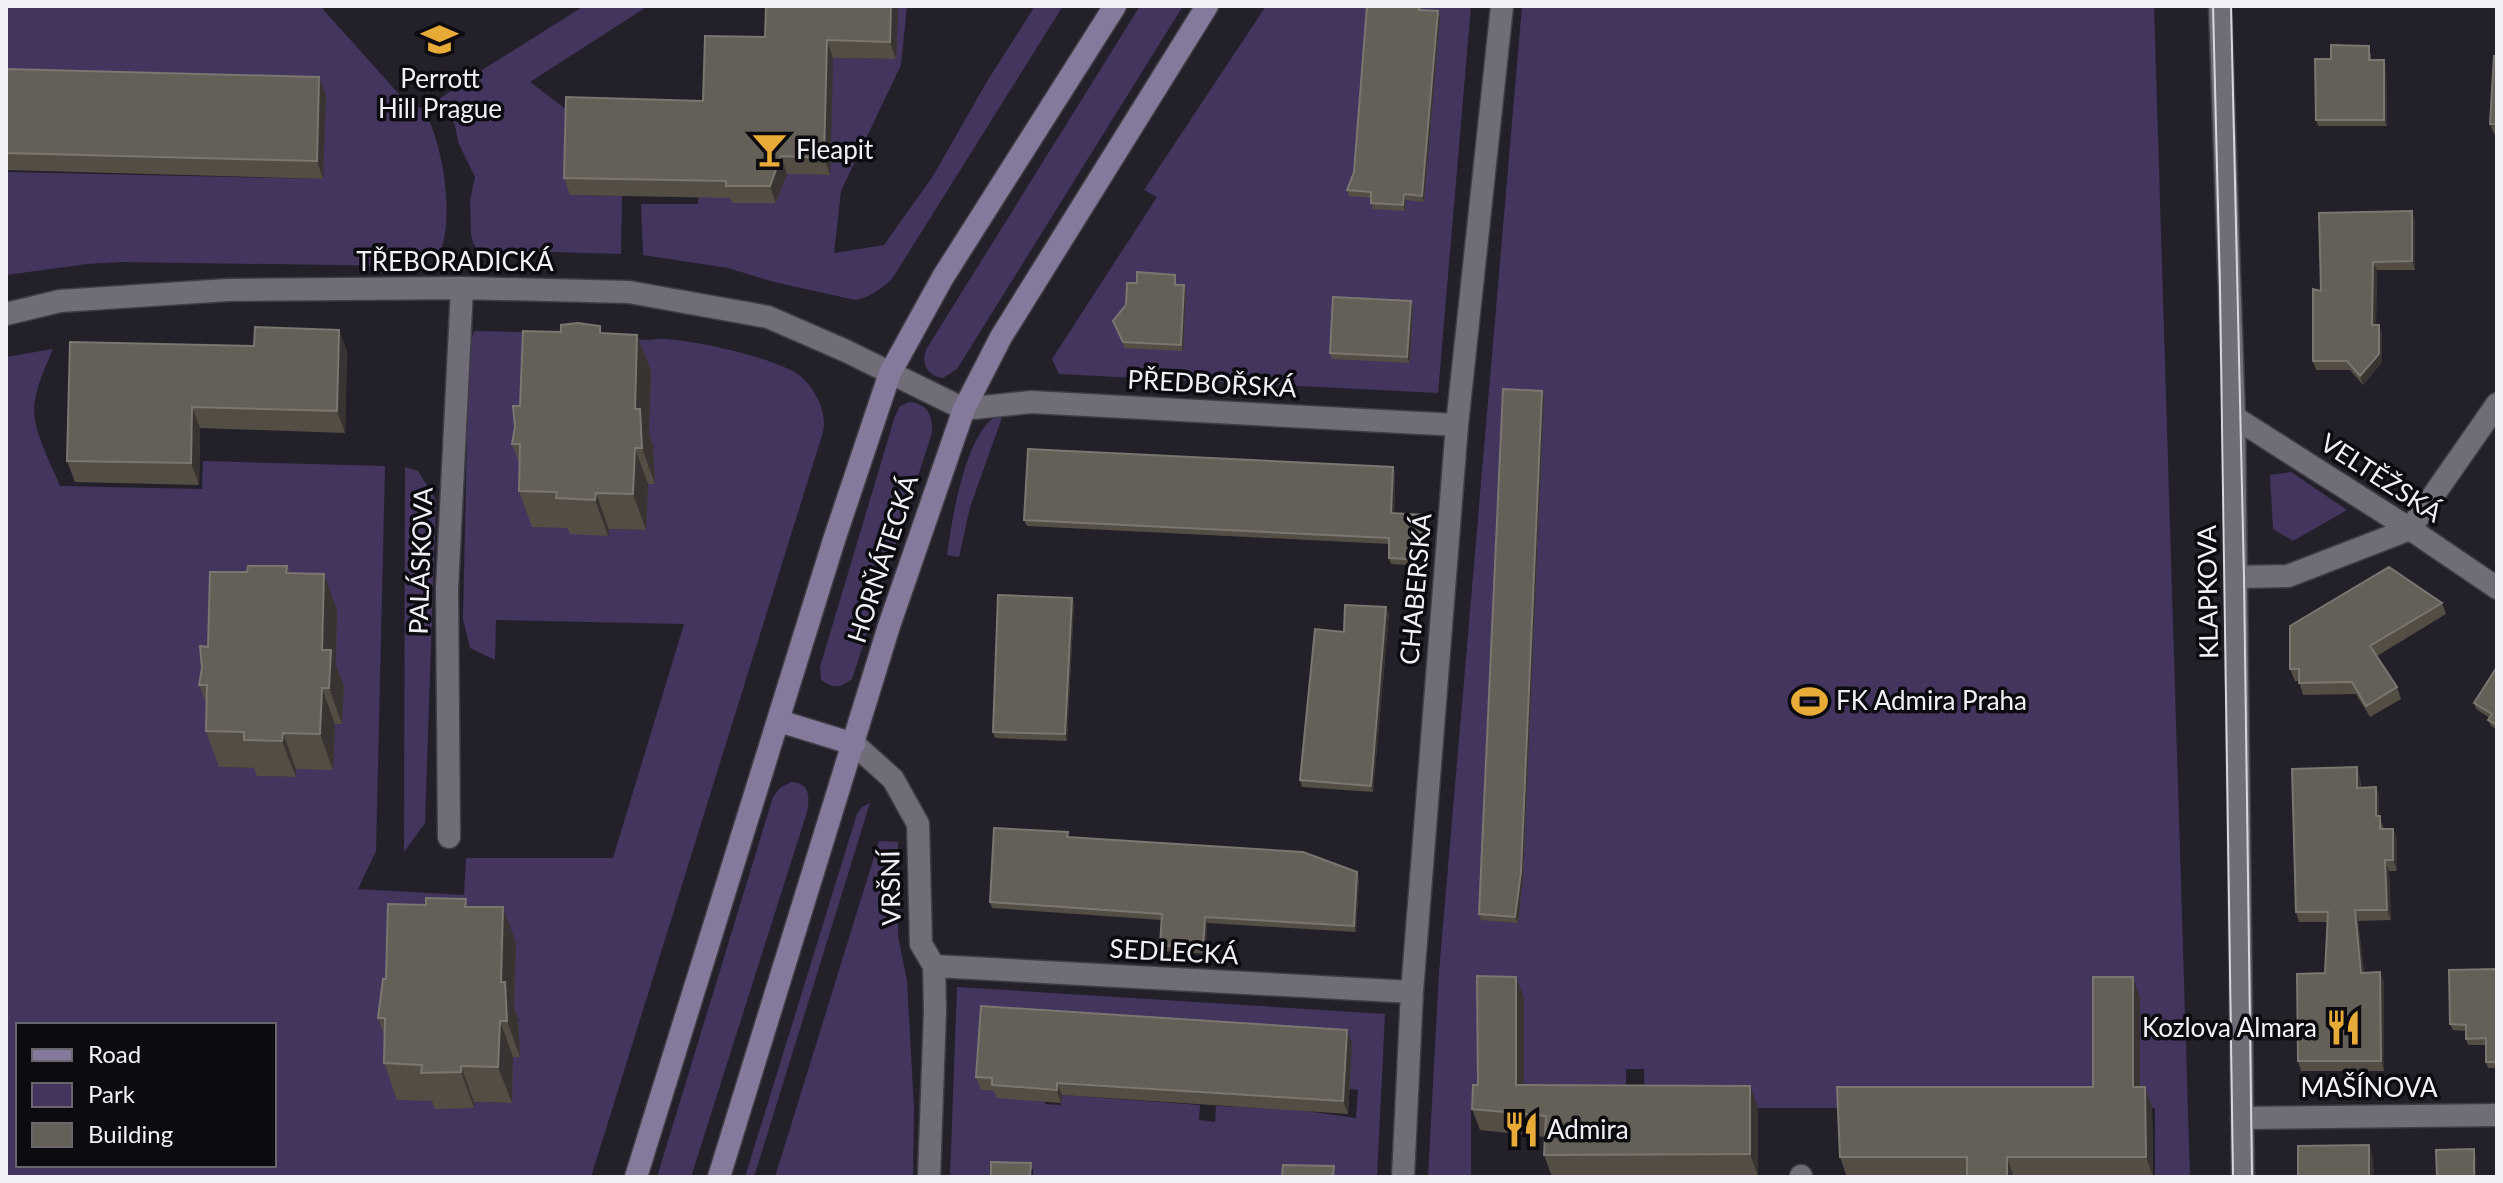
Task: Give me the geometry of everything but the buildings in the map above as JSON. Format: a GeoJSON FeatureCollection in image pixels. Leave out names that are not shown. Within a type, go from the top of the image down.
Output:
{"type":"FeatureCollection","features":[{"type":"Feature","properties":{"kind":"main road","name":"HORŇÁTECKÁ"},"geometry":{"type":"LineString","coordinates":[[636,1177],[834,540],[890,373],[950,267],[1115,6]]}},
{"type":"Feature","properties":{"kind":"main road","name":"HORŇÁTECKÁ"},"geometry":{"type":"LineString","coordinates":[[719,1177],[916,541],[964,409],[1001,337],[1207,6]]}},
{"type":"Feature","properties":{"kind":"main road","name":"VRŠNÍ"},"geometry":{"type":"LineString","coordinates":[[779,721],[854,744]]}},
{"type":"Feature","properties":{"kind":"street","name":"CHABERSKÁ"},"geometry":{"type":"LineString","coordinates":[[1403,1177],[1412,992],[1457,425],[1502,6]]}},
{"type":"Feature","properties":{"kind":"street","name":"KLAPKOVA"},"geometry":{"type":"LineString","coordinates":[[2220,6],[2234,417],[2243,1177]]}},
{"type":"Feature","properties":{"kind":"street","name":"TŘEBORADICKÁ"},"geometry":{"type":"LineString","coordinates":[[6,314],[60,301],[228,290],[462,288],[629,292],[768,317],[964,409]]}},
{"type":"Feature","properties":{"kind":"street","name":"PALÁSKOVA"},"geometry":{"type":"LineString","coordinates":[[449,837],[447,589],[462,288]]}},
{"type":"Feature","properties":{"kind":"street","name":"PŘEDBOŘSKÁ"},"geometry":{"type":"LineString","coordinates":[[964,409],[1031,402],[1457,425]]}},
{"type":"Feature","properties":{"kind":"street"},"geometry":{"type":"LineString","coordinates":[[2236,577],[2288,576],[2410,529],[2497,404]]}},
{"type":"Feature","properties":{"kind":"street","name":"VELTĚŽSKÁ"},"geometry":{"type":"LineString","coordinates":[[2234,417],[2497,588]]}},
{"type":"Feature","properties":{"kind":"street","name":"VRŠNÍ"},"geometry":{"type":"LineString","coordinates":[[854,744],[893,779],[918,824],[921,944],[934,966],[929,1177]]}},
{"type":"Feature","properties":{"kind":"street","name":"SEDLECKÁ"},"geometry":{"type":"LineString","coordinates":[[934,966],[1412,992]]}},
{"type":"Feature","properties":{"kind":"street","name":"MAŠÍNOVA"},"geometry":{"type":"LineString","coordinates":[[2242,1118],[2497,1115]]}},
{"type":"Feature","properties":{"kind":"green space"},"geometry":{"type":"Polygon","coordinates":[[[6,6],[320,6],[407,103],[425,109],[584,6],[648,6],[530,82],[571,113],[705,117],[710,52],[770,52],[773,6],[771,54],[711,53],[709,132],[731,134],[729,172],[734,173],[732,203],[772,203],[779,196],[777,186],[749,183],[750,172],[830,175],[833,58],[896,59],[898,6],[907,6],[901,65],[841,191],[834,253],[884,245],[933,176],[986,83],[1035,6],[1063,6],[892,279],[875,292],[855,300],[728,268],[643,255],[641,204],[698,204],[701,118],[572,115],[570,195],[622,196],[621,254],[478,250],[471,234],[470,201],[475,177],[458,142],[455,125],[441,100],[425,112],[441,160],[447,215],[442,247],[427,259],[405,266],[121,262],[6,275],[6,172],[323,179],[326,95],[6,87],[6,6]]]}},
{"type":"Feature","properties":{"kind":"green space"},"geometry":{"type":"Polygon","coordinates":[[[1140,6],[1183,6],[957,369],[943,378],[933,375],[925,364],[927,348],[1140,6]]]}},
{"type":"Feature","properties":{"kind":"green space"},"geometry":{"type":"Polygon","coordinates":[[[1266,6],[1471,6],[1438,393],[1059,374],[1052,359],[1157,197],[1144,190],[1266,6]]]}},
{"type":"Feature","properties":{"kind":"green space"},"geometry":{"type":"Polygon","coordinates":[[[1522,6],[2154,6],[2190,1177],[2155,1177],[2155,1108],[2140,1107],[2139,998],[2100,1108],[1645,1108],[1644,1069],[1626,1069],[1626,1108],[1524,1107],[1524,999],[1486,1107],[1471,1108],[1471,1177],[1428,1177],[1439,972],[1522,6]]]}},
{"type":"Feature","properties":{"kind":"green space"},"geometry":{"type":"Polygon","coordinates":[[[474,331],[663,339],[701,344],[747,354],[784,367],[796,373],[813,391],[823,415],[823,432],[591,1177],[6,1177],[6,357],[53,349],[38,386],[34,409],[40,438],[60,486],[202,489],[203,461],[385,466],[376,851],[358,889],[464,895],[466,858],[613,858],[684,624],[496,620],[495,660],[470,648],[463,619],[469,349],[474,331]],[[648,445],[570,528],[570,534],[572,528],[608,536],[609,529],[646,530],[648,484],[655,484],[649,447],[656,447],[648,445]],[[334,723],[220,767],[257,768],[257,776],[295,777],[296,769],[333,769],[335,724],[342,724],[334,723]],[[514,1018],[472,1102],[472,1110],[474,1102],[511,1103],[513,1057],[519,1057],[514,1020],[522,1020],[514,1018]]]}},
{"type":"Feature","properties":{"kind":"green space"},"geometry":{"type":"Polygon","coordinates":[[[910,402],[921,405],[928,412],[932,433],[852,679],[840,686],[833,686],[821,680],[820,667],[895,416],[900,406],[910,402]]]}},
{"type":"Feature","properties":{"kind":"green space"},"geometry":{"type":"Polygon","coordinates":[[[998,415],[1003,415],[970,507],[959,557],[947,555],[957,500],[969,458],[987,424],[998,415]]]}},
{"type":"Feature","properties":{"kind":"green space"},"geometry":{"type":"Polygon","coordinates":[[[405,467],[418,471],[436,500],[425,823],[404,852],[405,467]]]}},
{"type":"Feature","properties":{"kind":"green space"},"geometry":{"type":"Polygon","coordinates":[[[2291,472],[2347,510],[2293,541],[2273,529],[2270,475],[2291,472]]]}},
{"type":"Feature","properties":{"kind":"green space"},"geometry":{"type":"Polygon","coordinates":[[[791,782],[805,788],[807,812],[691,1177],[657,1177],[773,797],[780,788],[791,782]]]}},
{"type":"Feature","properties":{"kind":"green space"},"geometry":{"type":"Polygon","coordinates":[[[870,803],[754,1177],[745,1177],[857,814],[870,803]]]}},
{"type":"Feature","properties":{"kind":"green space"},"geometry":{"type":"Polygon","coordinates":[[[879,841],[898,842],[898,936],[907,981],[914,1109],[913,1177],[775,1177],[879,841]]]}},
{"type":"Feature","properties":{"kind":"green space"},"geometry":{"type":"Polygon","coordinates":[[[957,987],[1385,1014],[1377,1177],[1033,1177],[1033,1169],[993,1177],[950,1177],[957,987]],[[1352,1044],[981,1090],[1044,1094],[1045,1104],[1061,1105],[1062,1095],[1200,1105],[1199,1120],[1215,1122],[1216,1106],[1291,1109],[1356,1118],[1358,1090],[1349,1089],[1352,1044]]]}},
{"type":"Feature","properties":{"kind":"tram line"},"geometry":{"type":"LineString","coordinates":[[2213,6],[2233,1177]]}},
{"type":"Feature","properties":{"kind":"tram line"},"geometry":{"type":"LineString","coordinates":[[2231,6],[2244,577],[2252,1177]]}},
{"type":"Feature","properties":{"kind":"place","name":"Perrott Hill Prague"},"geometry":{"type":"Point","coordinates":[440,40]}},
{"type":"Feature","properties":{"kind":"place","name":"Fleapit"},"geometry":{"type":"Point","coordinates":[770,150]}},
{"type":"Feature","properties":{"kind":"place","name":"FK Admira Praha"},"geometry":{"type":"Point","coordinates":[1810,701]}},
{"type":"Feature","properties":{"kind":"place","name":"Kozlova Almara"},"geometry":{"type":"Point","coordinates":[2343,1028]}},
{"type":"Feature","properties":{"kind":"place","name":"Admira"},"geometry":{"type":"Point","coordinates":[1521,1130]}}]}
